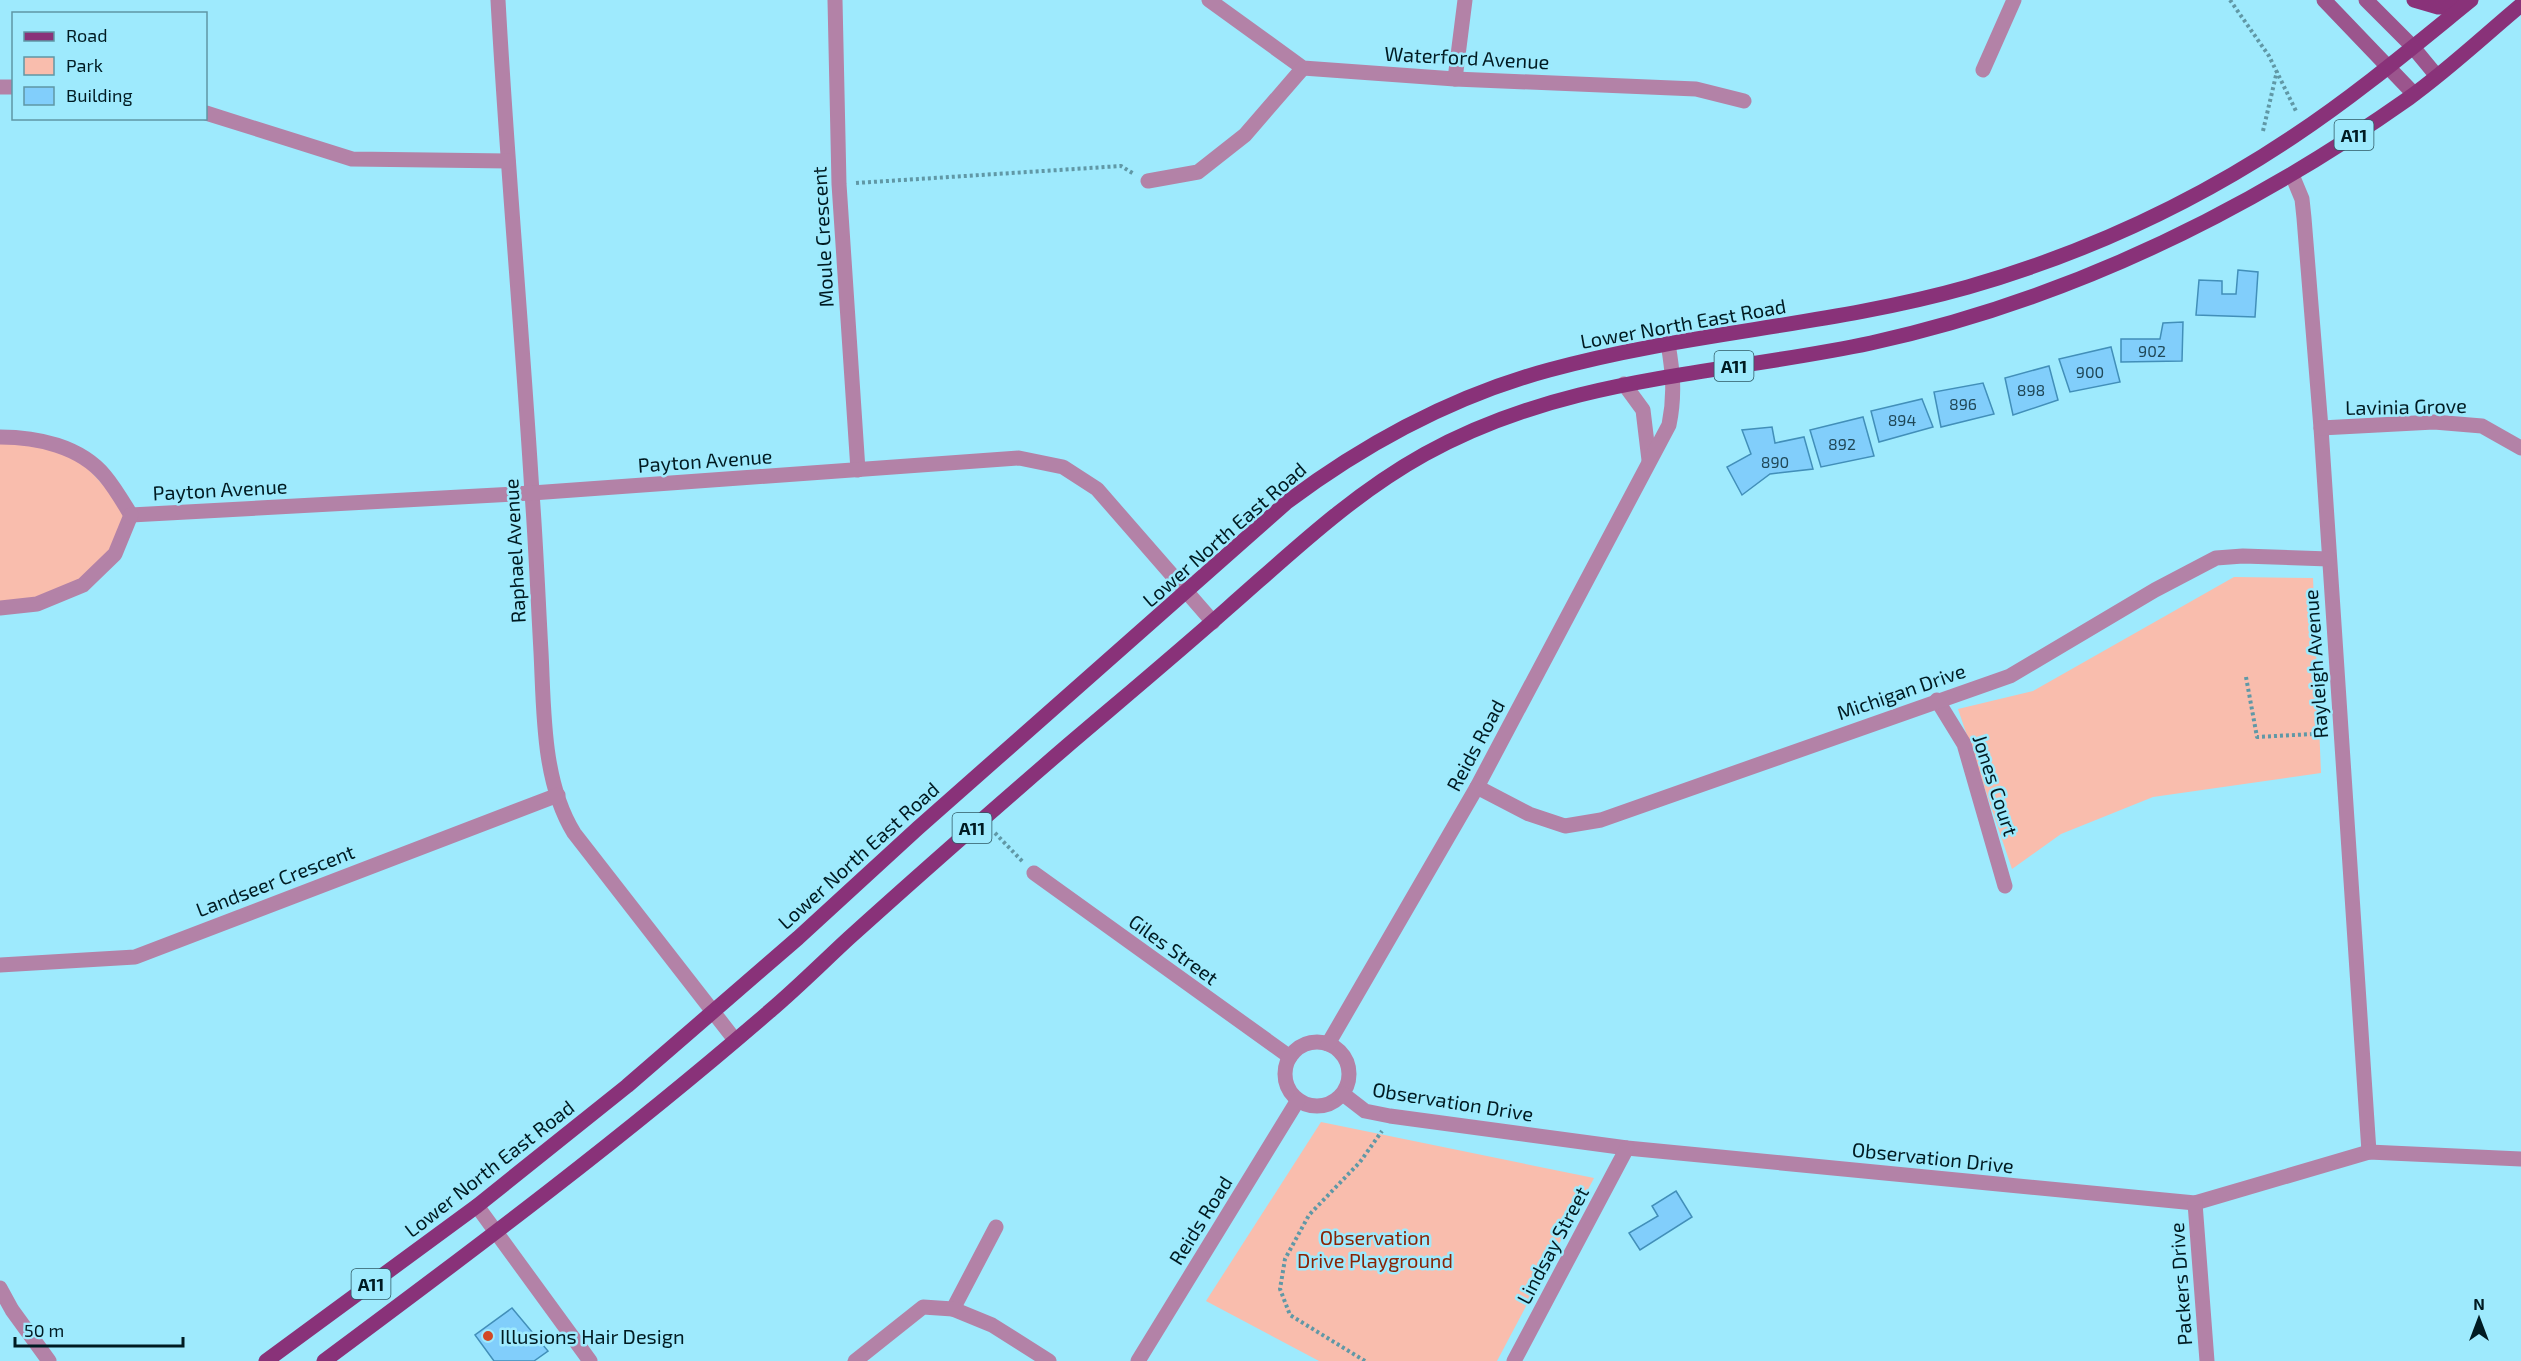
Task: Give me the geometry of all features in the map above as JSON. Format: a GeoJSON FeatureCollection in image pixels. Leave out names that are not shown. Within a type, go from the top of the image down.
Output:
{"type":"FeatureCollection","features":[{"type":"Feature","properties":{"kind":"main road"},"geometry":{"type":"LineString","coordinates":[[2414,0],[2438,7],[2466,4]]}},
{"type":"Feature","properties":{"kind":"main road","name":"Lower North East Road"},"geometry":{"type":"LineString","coordinates":[[266,1361],[477,1206],[627,1086],[1189,592],[1287,502],[1364,449],[1419,419],[1478,393],[1533,375],[1668,344],[1899,305],[1998,278],[2061,256],[2142,222],[2224,179],[2294,136],[2389,66],[2466,4]]}},
{"type":"Feature","properties":{"kind":"main road","name":"A11"},"geometry":{"type":"LineString","coordinates":[[324,1361],[584,1166],[735,1040],[981,820],[1345,506],[1418,459],[1469,432],[1526,409],[1565,397],[1624,384],[1864,344],[1990,311],[2060,287],[2141,254],[2208,222],[2292,175],[2414,94],[2521,6]]}},
{"type":"Feature","properties":{"kind":"street","name":"Raphael Avenue"},"geometry":{"type":"LineString","coordinates":[[498,0],[547,745],[558,795],[567,823],[574,833],[735,1040]]}},
{"type":"Feature","properties":{"kind":"street","name":"Moule Crescent"},"geometry":{"type":"LineString","coordinates":[[834,0],[839,184],[858,470]]}},
{"type":"Feature","properties":{"kind":"street"},"geometry":{"type":"LineString","coordinates":[[1148,181],[1198,172],[1245,135],[1303,69],[1209,0]]}},
{"type":"Feature","properties":{"kind":"street"},"geometry":{"type":"LineString","coordinates":[[1455,79],[1465,0]]}},
{"type":"Feature","properties":{"kind":"street"},"geometry":{"type":"LineString","coordinates":[[1983,70],[2014,0]]}},
{"type":"Feature","properties":{"kind":"street"},"geometry":{"type":"LineString","coordinates":[[2324,0],[2414,94]]}},
{"type":"Feature","properties":{"kind":"street"},"geometry":{"type":"LineString","coordinates":[[2366,0],[2412,46],[2436,75]]}},
{"type":"Feature","properties":{"kind":"street","name":"Waterford Avenue"},"geometry":{"type":"LineString","coordinates":[[1303,69],[1455,79],[1696,89],[1744,100]]}},
{"type":"Feature","properties":{"kind":"street"},"geometry":{"type":"LineString","coordinates":[[207,112],[352,159],[508,161]]}},
{"type":"Feature","properties":{"kind":"street","name":"Rayleigh Avenue"},"geometry":{"type":"LineString","coordinates":[[2292,175],[2302,199],[2321,428],[2369,1152]]}},
{"type":"Feature","properties":{"kind":"street","name":"Reids Road"},"geometry":{"type":"LineString","coordinates":[[1328,1044],[1477,787],[1669,425],[1674,376],[1668,344]]}},
{"type":"Feature","properties":{"kind":"street"},"geometry":{"type":"LineString","coordinates":[[1624,384],[1643,410],[1649,460]]}},
{"type":"Feature","properties":{"kind":"street","name":"Lavinia Grove"},"geometry":{"type":"LineString","coordinates":[[2321,428],[2434,422],[2482,426],[2521,448]]}},
{"type":"Feature","properties":{"kind":"street","name":"Payton Avenue"},"geometry":{"type":"LineString","coordinates":[[0,437],[25,437],[69,448],[104,475],[131,515]]}},
{"type":"Feature","properties":{"kind":"street","name":"Payton Avenue"},"geometry":{"type":"LineString","coordinates":[[131,515],[532,493],[1019,458],[1063,467],[1097,489],[1189,592],[1212,622]]}},
{"type":"Feature","properties":{"kind":"street","name":"Payton Avenue"},"geometry":{"type":"LineString","coordinates":[[0,608],[37,604],[83,585],[116,554],[131,515]]}},
{"type":"Feature","properties":{"kind":"street","name":"Michigan Drive"},"geometry":{"type":"LineString","coordinates":[[1477,787],[1529,814],[1565,825],[1601,820],[2010,676],[2155,590],[2216,558],[2243,556],[2329,559]]}},
{"type":"Feature","properties":{"kind":"street","name":"Jones Court"},"geometry":{"type":"LineString","coordinates":[[1937,700],[1964,744],[2005,886]]}},
{"type":"Feature","properties":{"kind":"street","name":"Landseer Crescent"},"geometry":{"type":"LineString","coordinates":[[0,964],[135,957],[558,795]]}},
{"type":"Feature","properties":{"kind":"street","name":"Giles Street"},"geometry":{"type":"LineString","coordinates":[[1034,873],[1290,1057]]}},
{"type":"Feature","properties":{"kind":"street"},"geometry":{"type":"LineString","coordinates":[[1312,1042],[1328,1044],[1345,1057],[1349,1068],[1349,1079],[1343,1094],[1334,1102],[1322,1106],[1310,1106],[1298,1100],[1290,1092],[1285,1078],[1290,1057],[1302,1046],[1312,1042]]}},
{"type":"Feature","properties":{"kind":"street","name":"Observation Drive"},"geometry":{"type":"LineString","coordinates":[[1343,1094],[1365,1111],[1390,1116],[1627,1148],[2195,1203],[2369,1152],[2521,1159]]}},
{"type":"Feature","properties":{"kind":"street","name":"Reids Road"},"geometry":{"type":"LineString","coordinates":[[1138,1361],[1298,1100]]}},
{"type":"Feature","properties":{"kind":"street","name":"Lindsay Street"},"geometry":{"type":"LineString","coordinates":[[1514,1361],[1627,1148]]}},
{"type":"Feature","properties":{"kind":"street","name":"Packers Drive"},"geometry":{"type":"LineString","coordinates":[[2195,1203],[2207,1361]]}},
{"type":"Feature","properties":{"kind":"street"},"geometry":{"type":"LineString","coordinates":[[477,1206],[590,1361]]}},
{"type":"Feature","properties":{"kind":"street"},"geometry":{"type":"LineString","coordinates":[[953,1309],[996,1227]]}},
{"type":"Feature","properties":{"kind":"street"},"geometry":{"type":"LineString","coordinates":[[1,1291],[49,1361]]}},
{"type":"Feature","properties":{"kind":"street"},"geometry":{"type":"LineString","coordinates":[[855,1361],[923,1308],[953,1309],[992,1325],[1049,1361]]}},
{"type":"Feature","properties":{"kind":"path"},"geometry":{"type":"LineString","coordinates":[[2230,0],[2277,70],[2296,111]]}},
{"type":"Feature","properties":{"kind":"path"},"geometry":{"type":"LineString","coordinates":[[2263,131],[2277,70]]}},
{"type":"Feature","properties":{"kind":"path"},"geometry":{"type":"LineString","coordinates":[[839,184],[1121,166],[1148,181]]}},
{"type":"Feature","properties":{"kind":"path"},"geometry":{"type":"LineString","coordinates":[[2246,677],[2256,736],[2313,734]]}},
{"type":"Feature","properties":{"kind":"path"},"geometry":{"type":"LineString","coordinates":[[981,820],[1034,873]]}},
{"type":"Feature","properties":{"kind":"path"},"geometry":{"type":"LineString","coordinates":[[1365,1361],[1290,1315],[1280,1288],[1285,1259],[1310,1215],[1360,1162],[1390,1116]]}},
{"type":"Feature","properties":{"kind":"green space"},"geometry":{"type":"Polygon","coordinates":[[[0,437],[69,448],[131,515],[115,554],[83,585],[0,608],[0,437]]]}},
{"type":"Feature","properties":{"kind":"green space"},"geometry":{"type":"Polygon","coordinates":[[[2234,577],[2313,578],[2321,773],[2153,797],[2061,834],[2012,869],[1958,709],[2033,691],[2234,577]]]}},
{"type":"Feature","properties":{"kind":"green space","name":"Observation Drive Playground"},"geometry":{"type":"Polygon","coordinates":[[[1321,1122],[1594,1178],[1497,1361],[1319,1361],[1206,1301],[1321,1122]]]}},
{"type":"Feature","properties":{"kind":"building"},"geometry":{"type":"Polygon","coordinates":[[[2238,270],[2258,272],[2255,317],[2196,315],[2199,280],[2222,281],[2222,294],[2236,294],[2238,270]]]}},
{"type":"Feature","properties":{"kind":"building"},"geometry":{"type":"Polygon","coordinates":[[[2183,322],[2182,361],[2121,362],[2121,339],[2160,339],[2163,323],[2183,322]]]}},
{"type":"Feature","properties":{"kind":"building"},"geometry":{"type":"Polygon","coordinates":[[[2111,347],[2120,382],[2070,392],[2059,359],[2111,347]]]}},
{"type":"Feature","properties":{"kind":"building"},"geometry":{"type":"Polygon","coordinates":[[[2049,366],[2058,400],[2013,415],[2005,378],[2049,366]]]}},
{"type":"Feature","properties":{"kind":"building"},"geometry":{"type":"Polygon","coordinates":[[[1983,383],[1994,414],[1941,427],[1934,392],[1983,383]]]}},
{"type":"Feature","properties":{"kind":"building"},"geometry":{"type":"Polygon","coordinates":[[[1922,399],[1933,427],[1879,442],[1871,411],[1922,399]]]}},
{"type":"Feature","properties":{"kind":"building"},"geometry":{"type":"Polygon","coordinates":[[[1863,417],[1874,456],[1821,467],[1810,430],[1863,417]]]}},
{"type":"Feature","properties":{"kind":"building"},"geometry":{"type":"Polygon","coordinates":[[[1772,427],[1775,443],[1804,437],[1813,469],[1770,474],[1742,495],[1727,467],[1751,454],[1742,430],[1772,427]]]}},
{"type":"Feature","properties":{"kind":"building"},"geometry":{"type":"Polygon","coordinates":[[[1676,1191],[1692,1217],[1640,1250],[1629,1233],[1658,1216],[1652,1206],[1676,1191]]]}},
{"type":"Feature","properties":{"kind":"building"},"geometry":{"type":"Polygon","coordinates":[[[512,1308],[548,1351],[534,1361],[494,1361],[475,1335],[512,1308]]]}},
{"type":"Feature","properties":{"kind":"place","name":"Illusions Hair Design"},"geometry":{"type":"Point","coordinates":[488,1336]}}]}
